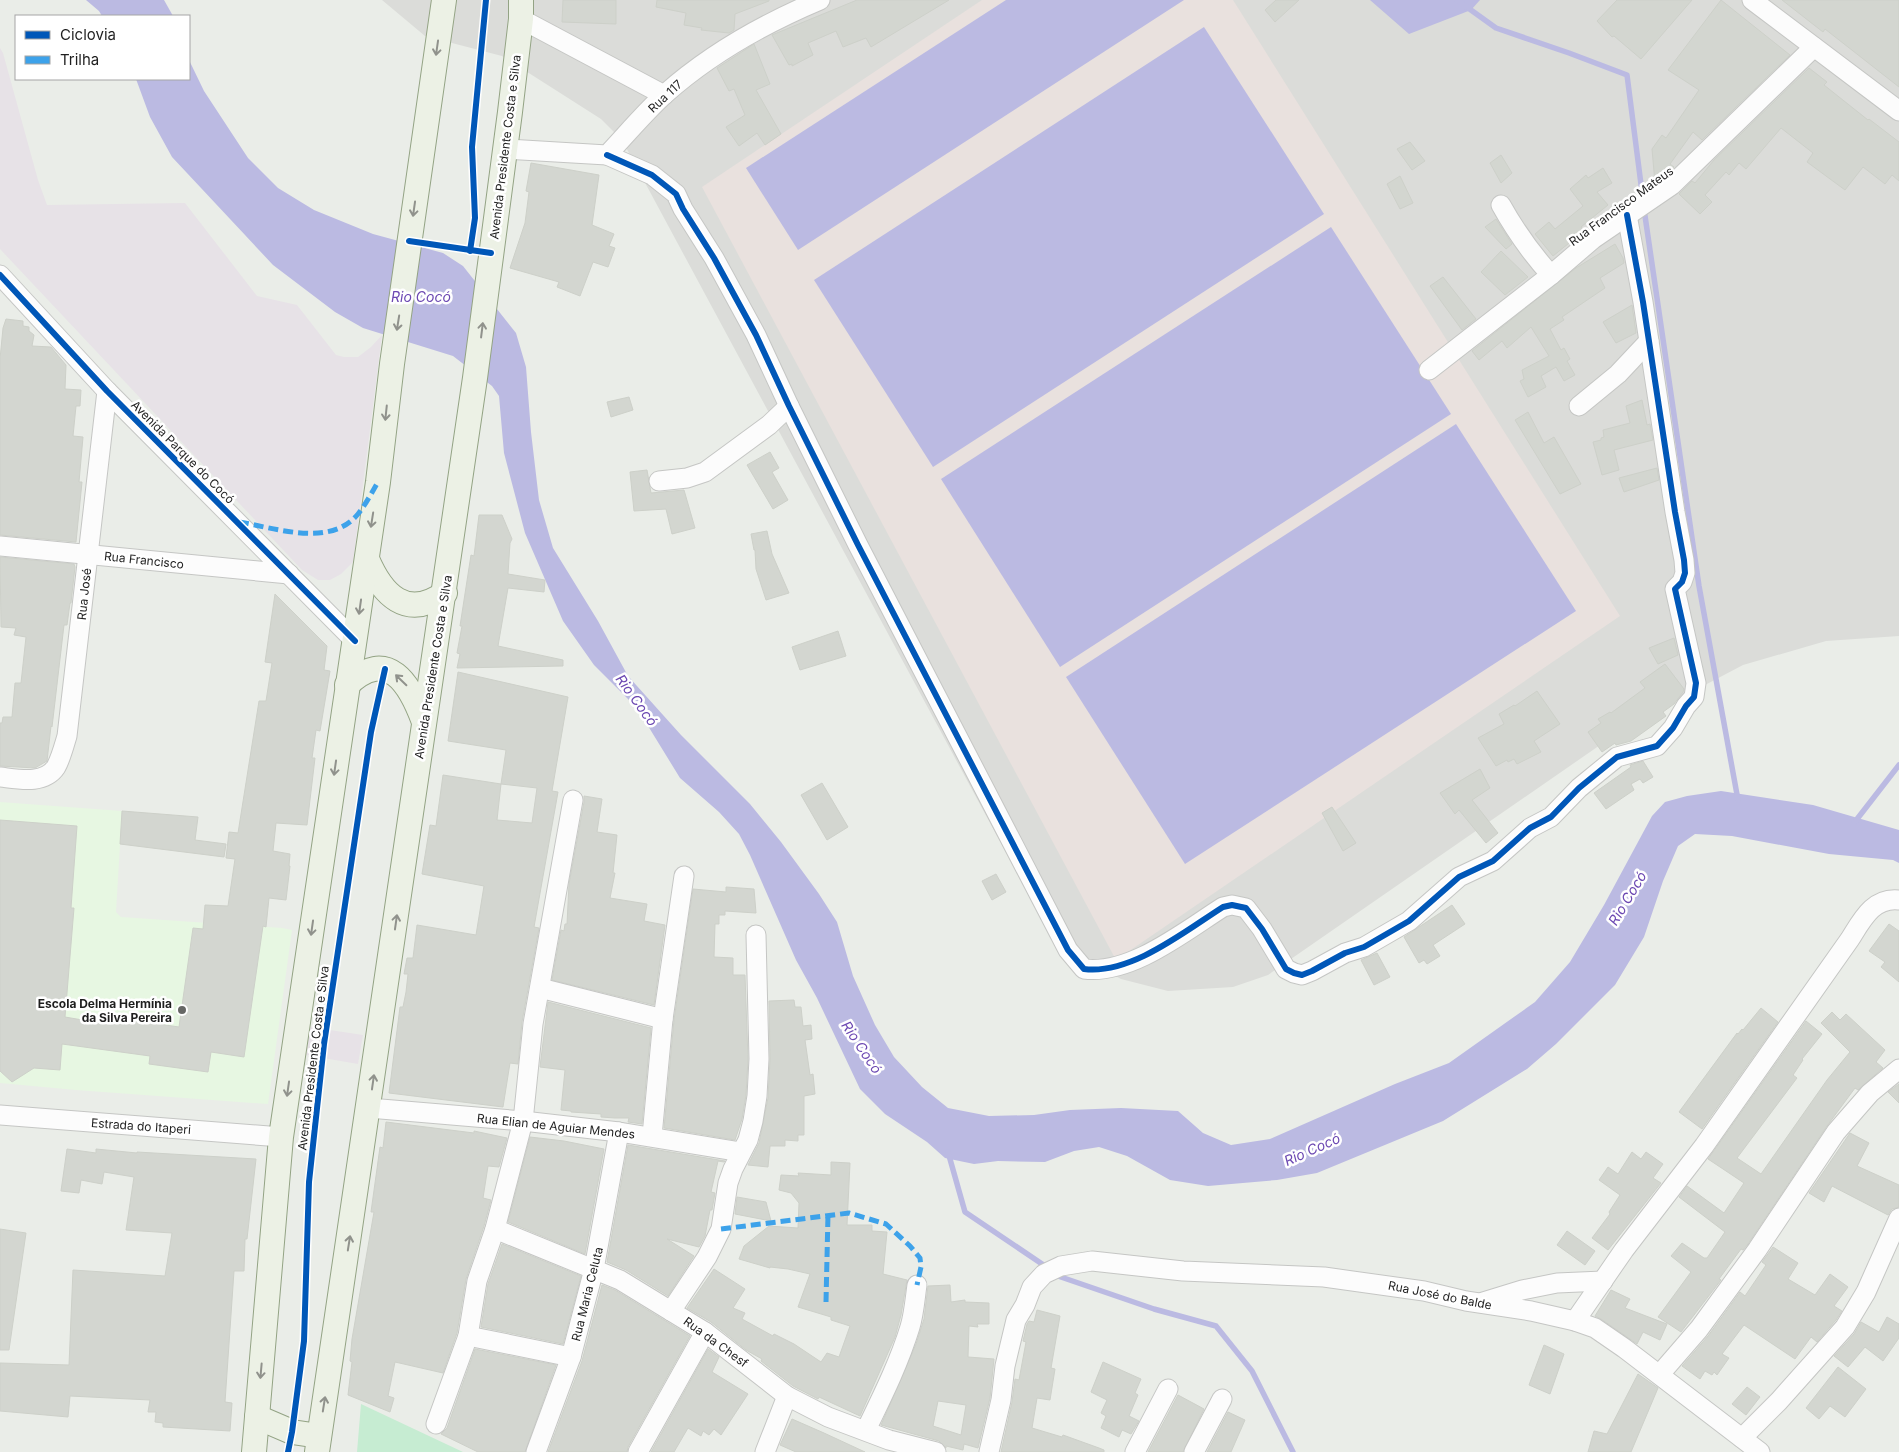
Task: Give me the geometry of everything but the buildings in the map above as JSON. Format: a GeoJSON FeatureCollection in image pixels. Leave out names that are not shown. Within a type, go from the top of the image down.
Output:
{"type":"FeatureCollection","features":[{"type":"Feature","properties":{"kind":"main road","name":"Avenida Presidente Costa e Silva"},"geometry":{"type":"LineString","coordinates":[[254,1452],[281,1137],[367,559],[392,364],[444,0]]}},
{"type":"Feature","properties":{"kind":"main road","name":"Avenida Presidente Costa e Silva"},"geometry":{"type":"LineString","coordinates":[[318,1444],[369,1108],[424,722],[445,593],[506,149],[521,10]]}},
{"type":"Feature","properties":{"kind":"main road"},"geometry":{"type":"LineString","coordinates":[[367,559],[374,576],[381,586],[398,601],[414,605],[425,604],[445,593]]}},
{"type":"Feature","properties":{"kind":"main road"},"geometry":{"type":"LineString","coordinates":[[347,685],[365,671],[372,669],[385,669],[394,673],[410,689],[424,722]]}},
{"type":"Feature","properties":{"kind":"main road"},"geometry":{"type":"LineString","coordinates":[[257,1418],[318,1444]]}},
{"type":"Feature","properties":{"kind":"street","name":"Rua 117"},"geometry":{"type":"LineString","coordinates":[[607,155],[664,95],[700,66],[742,37],[820,0]]}},
{"type":"Feature","properties":{"kind":"street"},"geometry":{"type":"LineString","coordinates":[[1752,0],[1899,111]]}},
{"type":"Feature","properties":{"kind":"street"},"geometry":{"type":"LineString","coordinates":[[521,10],[664,95]]}},
{"type":"Feature","properties":{"kind":"street","name":"Rua Francisco Mateus"},"geometry":{"type":"LineString","coordinates":[[1429,370],[1550,275],[1593,238],[1672,185],[1814,47]]}},
{"type":"Feature","properties":{"kind":"street"},"geometry":{"type":"LineString","coordinates":[[506,149],[607,155],[652,175],[676,194],[756,335],[788,406],[1063,941],[1075,960],[1084,969],[1096,971],[1116,968],[1146,955],[1223,907],[1232,904],[1246,908],[1262,929],[1286,969],[1302,975],[1333,961],[1345,953],[1364,947],[1409,921],[1460,877],[1493,861],[1530,828],[1551,817],[1579,788],[1617,757],[1658,746],[1674,728],[1686,706],[1694,697],[1696,683],[1675,589],[1682,582],[1685,573],[1684,560],[1627,215]]}},
{"type":"Feature","properties":{"kind":"street"},"geometry":{"type":"LineString","coordinates":[[1501,205],[1518,236],[1530,253],[1550,275]]}},
{"type":"Feature","properties":{"kind":"street","name":"Avenida Parque do Cocó"},"geometry":{"type":"LineString","coordinates":[[0,275],[107,391],[355,641]]}},
{"type":"Feature","properties":{"kind":"street"},"geometry":{"type":"LineString","coordinates":[[1579,406],[1618,374],[1649,341]]}},
{"type":"Feature","properties":{"kind":"street","name":"Rua José"},"geometry":{"type":"LineString","coordinates":[[0,777],[31,780],[48,775],[56,767],[67,736],[107,391]]}},
{"type":"Feature","properties":{"kind":"street"},"geometry":{"type":"LineString","coordinates":[[659,481],[687,478],[704,472],[769,425],[788,406]]}},
{"type":"Feature","properties":{"kind":"street","name":"Rua Francisco"},"geometry":{"type":"LineString","coordinates":[[0,546],[289,574]]}},
{"type":"Feature","properties":{"kind":"street"},"geometry":{"type":"LineString","coordinates":[[436,1424],[468,1336],[477,1281],[495,1229],[523,1121],[533,1024],[573,800]]}},
{"type":"Feature","properties":{"kind":"street"},"geometry":{"type":"LineString","coordinates":[[652,1136],[663,1019],[684,876]]}},
{"type":"Feature","properties":{"kind":"street"},"geometry":{"type":"LineString","coordinates":[[1575,1321],[1704,1146],[1850,939],[1864,916],[1874,905],[1892,899],[1899,900]]}},
{"type":"Feature","properties":{"kind":"street"},"geometry":{"type":"LineString","coordinates":[[671,1311],[707,1257],[721,1229],[728,1183],[748,1140],[757,1096],[759,1059],[756,935]]}},
{"type":"Feature","properties":{"kind":"street"},"geometry":{"type":"LineString","coordinates":[[540,988],[663,1019]]}},
{"type":"Feature","properties":{"kind":"street"},"geometry":{"type":"LineString","coordinates":[[1660,1374],[1699,1329],[1758,1250],[1836,1132],[1870,1093],[1899,1069]]}},
{"type":"Feature","properties":{"kind":"street","name":"Rua Elian de Aguiar Mendes"},"geometry":{"type":"LineString","coordinates":[[369,1108],[523,1121],[619,1132],[741,1152]]}},
{"type":"Feature","properties":{"kind":"street","name":"Estrada do Itaperi"},"geometry":{"type":"LineString","coordinates":[[0,1115],[281,1137]]}},
{"type":"Feature","properties":{"kind":"street","name":"Rua Maria Celuta"},"geometry":{"type":"LineString","coordinates":[[536,1452],[571,1357],[594,1269],[619,1132]]}},
{"type":"Feature","properties":{"kind":"street"},"geometry":{"type":"LineString","coordinates":[[1742,1438],[1779,1401],[1845,1327],[1866,1292],[1899,1218]]}},
{"type":"Feature","properties":{"kind":"street","name":"Rua da Chesf"},"geometry":{"type":"LineString","coordinates":[[495,1229],[620,1280],[705,1332],[787,1396],[828,1417],[889,1440],[936,1452]]}},
{"type":"Feature","properties":{"kind":"street","name":"Rua José do Balde"},"geometry":{"type":"LineString","coordinates":[[989,1452],[1001,1400],[1005,1366],[1016,1320],[1025,1305],[1032,1287],[1044,1274],[1061,1266],[1077,1262],[1108,1262],[1183,1271],[1324,1277],[1424,1291],[1575,1321],[1595,1328],[1660,1374],[1760,1452]]}},
{"type":"Feature","properties":{"kind":"street"},"geometry":{"type":"LineString","coordinates":[[1479,1303],[1549,1284],[1603,1281]]}},
{"type":"Feature","properties":{"kind":"street"},"geometry":{"type":"LineString","coordinates":[[866,1430],[904,1347],[911,1325],[917,1285]]}},
{"type":"Feature","properties":{"kind":"street"},"geometry":{"type":"LineString","coordinates":[[638,1452],[705,1332]]}},
{"type":"Feature","properties":{"kind":"street"},"geometry":{"type":"LineString","coordinates":[[468,1336],[571,1357]]}},
{"type":"Feature","properties":{"kind":"street"},"geometry":{"type":"LineString","coordinates":[[1135,1452],[1168,1389]]}},
{"type":"Feature","properties":{"kind":"street"},"geometry":{"type":"LineString","coordinates":[[765,1452],[787,1396]]}},
{"type":"Feature","properties":{"kind":"street"},"geometry":{"type":"LineString","coordinates":[[1194,1452],[1222,1399]]}},
{"type":"Feature","properties":{"kind":"shaded area"},"geometry":{"type":"Polygon","coordinates":[[[382,0],[1899,0],[1899,636],[1826,641],[1743,665],[1629,725],[1268,975],[1233,987],[1168,991],[1121,979],[1081,957],[1038,912],[622,140],[601,119],[502,56],[425,36],[382,0]]]}},
{"type":"Feature","properties":{"kind":"shaded area"},"geometry":{"type":"Polygon","coordinates":[[[982,0],[1233,0],[1620,616],[1116,960],[702,187],[982,0]]]}},
{"type":"Feature","properties":{"kind":"shaded area"},"geometry":{"type":"Polygon","coordinates":[[[0,48],[47,205],[185,203],[257,296],[297,305],[336,355],[358,357],[382,335],[353,562],[341,574],[330,580],[318,580],[302,570],[0,249],[0,48]]]}},
{"type":"Feature","properties":{"kind":"shaded area","name":"Escola Delma Hermínia da Silva Pereira"},"geometry":{"type":"Polygon","coordinates":[[[0,802],[122,811],[116,912],[121,917],[292,930],[268,1104],[0,1083],[0,802]]]}},
{"type":"Feature","properties":{"kind":"shaded area"},"geometry":{"type":"Polygon","coordinates":[[[310,1027],[363,1035],[358,1064],[306,1055],[310,1027]]]}},
{"type":"Feature","properties":{"kind":"shaded area"},"geometry":{"type":"Polygon","coordinates":[[[361,1404],[463,1452],[357,1452],[361,1404]]]}},
{"type":"Feature","properties":{"kind":"water"},"geometry":{"type":"Polygon","coordinates":[[[86,0],[164,0],[172,15],[101,15],[86,0]]]}},
{"type":"Feature","properties":{"kind":"water"},"geometry":{"type":"Polygon","coordinates":[[[1006,0],[1184,0],[798,250],[746,168],[1006,0]]]}},
{"type":"Feature","properties":{"kind":"water"},"geometry":{"type":"Polygon","coordinates":[[[1370,0],[1480,0],[1471,10],[1409,34],[1370,0]]]}},
{"type":"Feature","properties":{"kind":"water"},"geometry":{"type":"Polygon","coordinates":[[[1204,27],[1324,214],[933,467],[814,280],[1204,27]]]}},
{"type":"Feature","properties":{"kind":"water","name":"Rio Cocó"},"geometry":{"type":"Polygon","coordinates":[[[190,62],[204,91],[248,158],[278,188],[314,210],[373,234],[443,253],[463,266],[516,333],[526,367],[539,500],[553,548],[598,621],[628,676],[681,735],[750,804],[819,894],[837,922],[853,976],[875,1025],[894,1057],[922,1087],[948,1108],[989,1116],[1034,1115],[1070,1110],[1121,1108],[1178,1111],[1203,1133],[1231,1145],[1270,1139],[1395,1084],[1449,1063],[1535,1002],[1570,962],[1604,905],[1652,816],[1665,802],[1687,796],[1721,791],[1813,805],[1899,830],[1899,863],[1893,860],[1829,854],[1732,836],[1695,834],[1678,846],[1663,881],[1644,937],[1615,985],[1556,1044],[1527,1069],[1443,1121],[1317,1173],[1277,1180],[1208,1186],[1170,1180],[1127,1156],[1099,1147],[1074,1151],[1045,1162],[998,1161],[974,1164],[945,1158],[927,1142],[885,1114],[860,1089],[817,998],[796,960],[739,834],[719,812],[680,778],[637,708],[594,665],[563,621],[525,533],[504,453],[499,396],[492,386],[453,356],[363,328],[335,312],[273,265],[172,157],[150,117],[136,80],[190,80],[190,62]]]}},
{"type":"Feature","properties":{"kind":"water"},"geometry":{"type":"Polygon","coordinates":[[[1331,227],[1451,414],[1060,667],[941,479],[1331,227]]]}},
{"type":"Feature","properties":{"kind":"water"},"geometry":{"type":"Polygon","coordinates":[[[1456,424],[1576,611],[1185,864],[1066,677],[1456,424]]]}},
{"type":"Feature","properties":{"kind":"waterway"},"geometry":{"type":"LineString","coordinates":[[1457,0],[1496,28],[1627,75],[1643,200]]}},
{"type":"Feature","properties":{"kind":"waterway"},"geometry":{"type":"LineString","coordinates":[[1644,209],[1699,586],[1738,800]]}},
{"type":"Feature","properties":{"kind":"waterway"},"geometry":{"type":"LineString","coordinates":[[1854,823],[1899,765]]}},
{"type":"Feature","properties":{"kind":"waterway"},"geometry":{"type":"LineString","coordinates":[[948,1152],[965,1212],[1048,1268]]}},
{"type":"Feature","properties":{"kind":"waterway"},"geometry":{"type":"LineString","coordinates":[[1058,1276],[1154,1309],[1216,1326],[1252,1371],[1293,1452]]}},
{"type":"Feature","properties":{"kind":"marked path"},"geometry":{"type":"LineString","coordinates":[[239,522],[302,533],[318,533],[333,530],[346,524],[358,514],[378,482]]}},
{"type":"Feature","properties":{"kind":"marked path"},"geometry":{"type":"LineString","coordinates":[[721,1229],[849,1213],[886,1224],[910,1246],[920,1258],[921,1267],[917,1285]]}},
{"type":"Feature","properties":{"kind":"marked path"},"geometry":{"type":"LineString","coordinates":[[826,1302],[828,1214]]}},
{"type":"Feature","properties":{"kind":"cycle path"},"geometry":{"type":"LineString","coordinates":[[470,251],[475,218],[472,147],[486,0]]}},
{"type":"Feature","properties":{"kind":"cycle path"},"geometry":{"type":"LineString","coordinates":[[607,155],[652,175],[676,194],[683,209],[714,258],[756,335],[858,545],[1068,950],[1084,969],[1102,969],[1139,958],[1175,939],[1223,907],[1232,905],[1246,908],[1262,929],[1286,969],[1302,975],[1312,971],[1345,953],[1364,947],[1409,921],[1459,877],[1493,861],[1530,828],[1551,817],[1579,788],[1617,757],[1657,746],[1673,728],[1686,706],[1694,697],[1696,683],[1675,589],[1682,582],[1685,573],[1684,560],[1643,302],[1627,215]]}},
{"type":"Feature","properties":{"kind":"cycle path"},"geometry":{"type":"LineString","coordinates":[[409,241],[491,253]]}},
{"type":"Feature","properties":{"kind":"cycle path"},"geometry":{"type":"LineString","coordinates":[[0,275],[107,391],[355,641]]}},
{"type":"Feature","properties":{"kind":"cycle path"},"geometry":{"type":"LineString","coordinates":[[288,1452],[304,1341],[309,1182],[324,1044],[371,732],[385,669]]}},
{"type":"Feature","properties":{"kind":"place","name":"Escola Delma Hermínia da Silva Pereira"},"geometry":{"type":"Point","coordinates":[182,1010]}}]}
